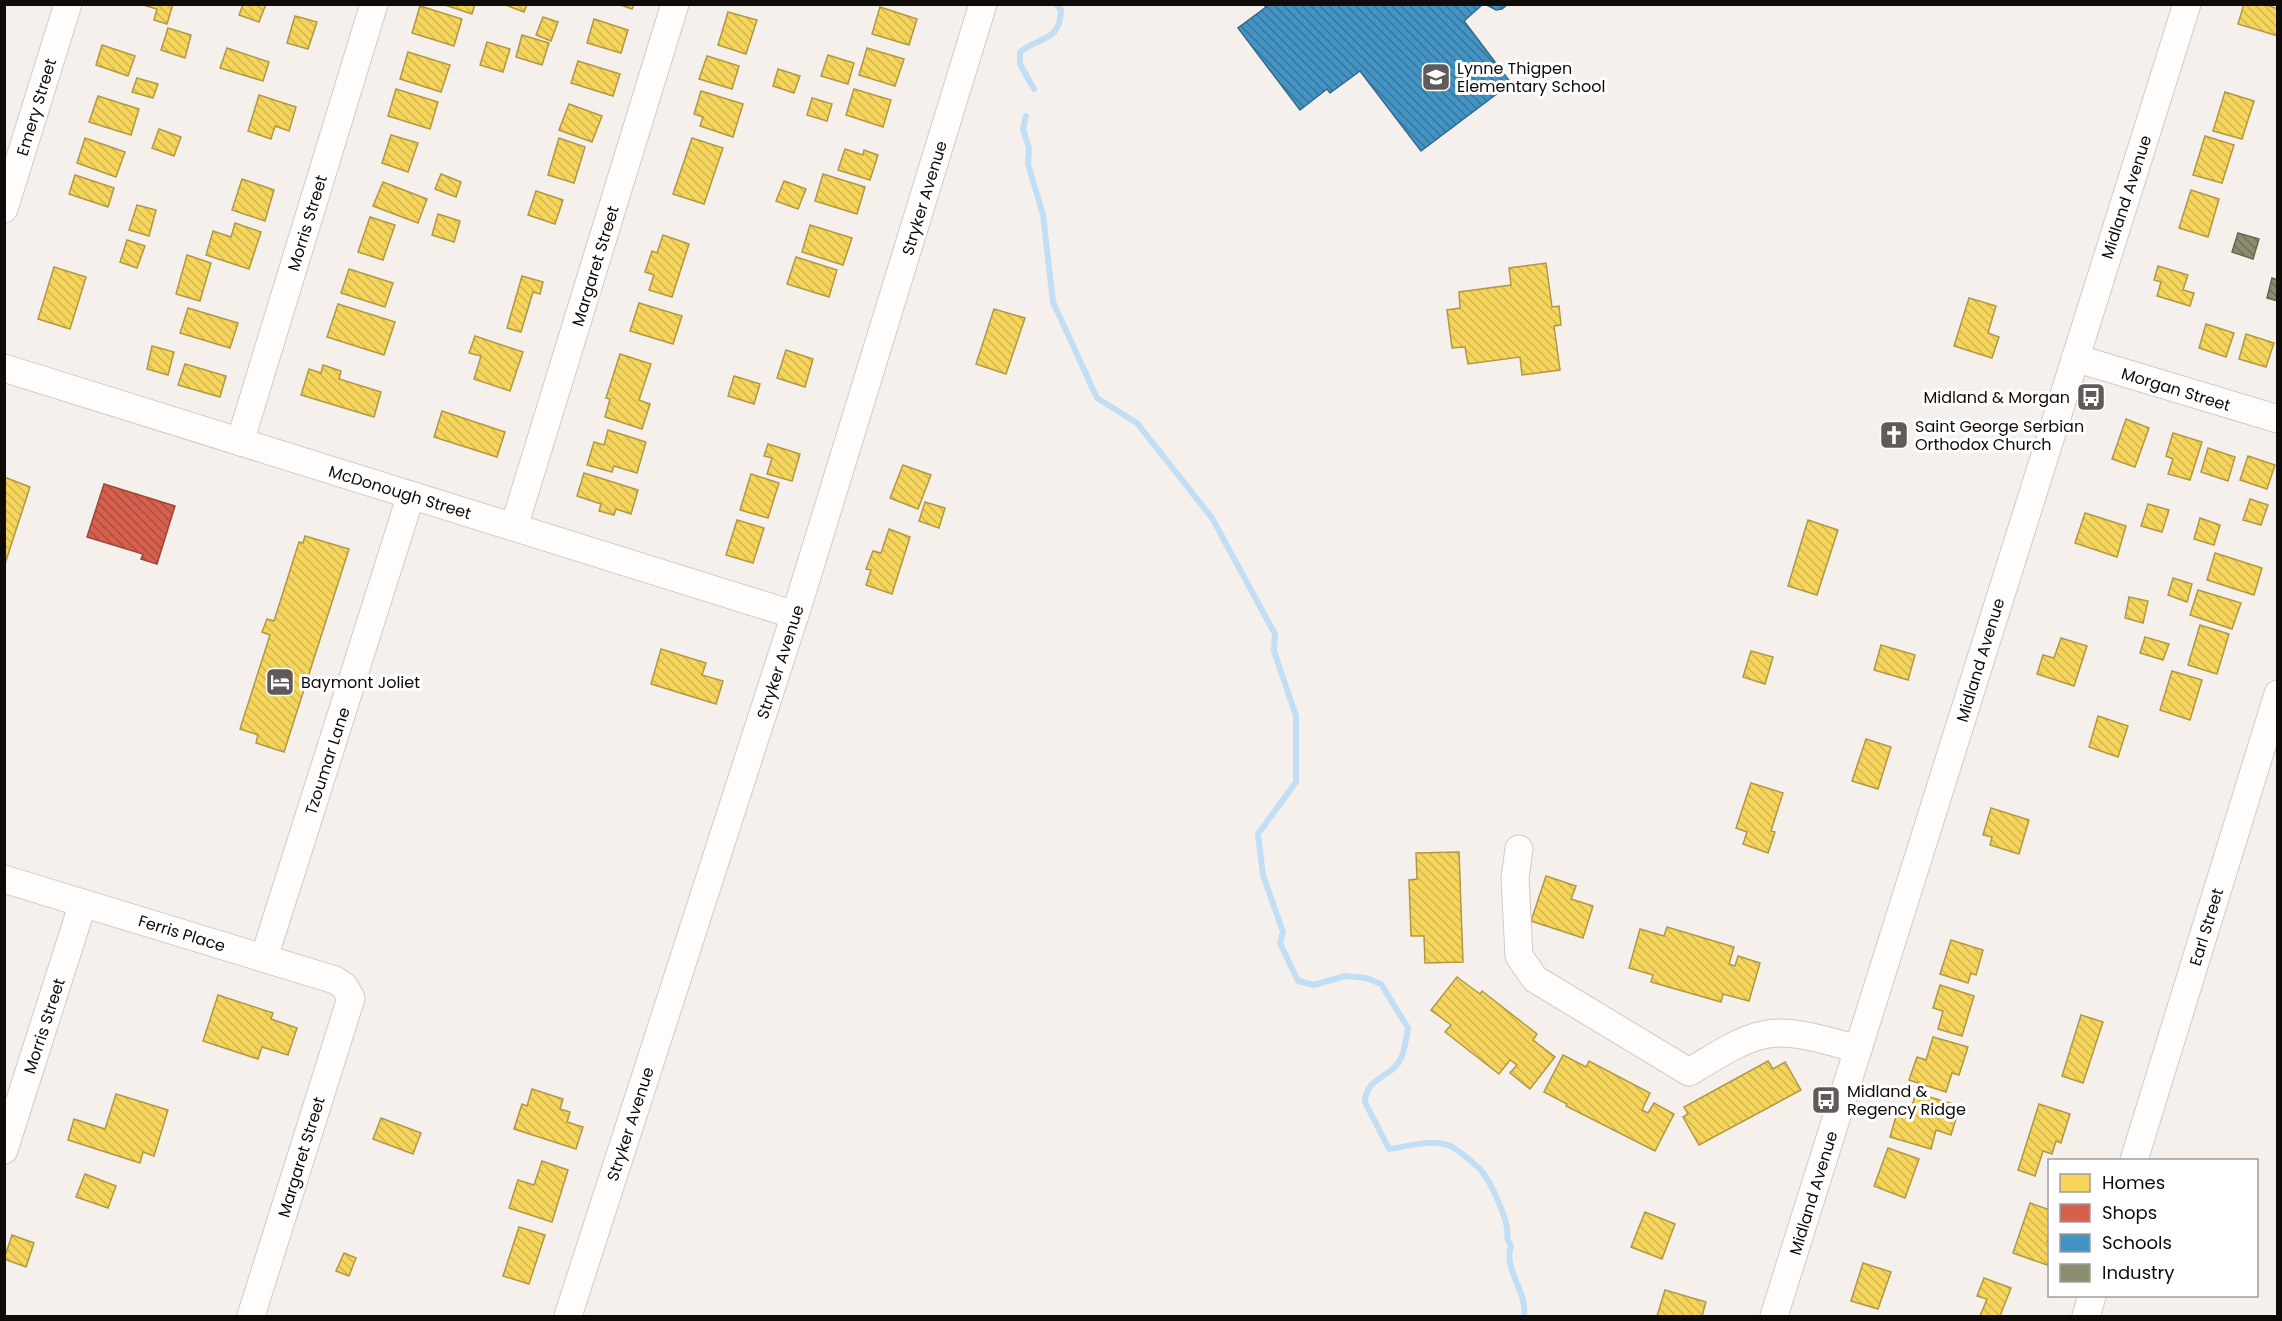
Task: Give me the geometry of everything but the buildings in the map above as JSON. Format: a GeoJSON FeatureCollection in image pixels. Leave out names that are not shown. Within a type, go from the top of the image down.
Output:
{"type":"FeatureCollection","features":[{"type":"Feature","properties":{"kind":"street","name":"Emery Street"},"geometry":{"type":"LineString","coordinates":[[4,209],[68,4]]}},
{"type":"Feature","properties":{"kind":"street","name":"Morris Street"},"geometry":{"type":"LineString","coordinates":[[240,442],[374,4]]}},
{"type":"Feature","properties":{"kind":"street","name":"Margaret Street"},"geometry":{"type":"LineString","coordinates":[[514,528],[675,4]]}},
{"type":"Feature","properties":{"kind":"street","name":"Stryker Avenue"},"geometry":{"type":"LineString","coordinates":[[568,1317],[795,615],[983,4]]}},
{"type":"Feature","properties":{"kind":"street","name":"Midland Avenue"},"geometry":{"type":"LineString","coordinates":[[1774,1317],[2187,4]]}},
{"type":"Feature","properties":{"kind":"street","name":"Morgan Street"},"geometry":{"type":"LineString","coordinates":[[2075,358],[2277,419]]}},
{"type":"Feature","properties":{"kind":"street","name":"McDonough Street"},"geometry":{"type":"LineString","coordinates":[[4,368],[795,615]]}},
{"type":"Feature","properties":{"kind":"street","name":"Tzoumar Lane"},"geometry":{"type":"LineString","coordinates":[[264,958],[411,495]]}},
{"type":"Feature","properties":{"kind":"street","name":"Earl Street"},"geometry":{"type":"LineString","coordinates":[[2135,1159],[2277,694]]}},
{"type":"Feature","properties":{"kind":"street"},"geometry":{"type":"LineString","coordinates":[[1519,849],[1515,878],[1519,956],[1535,979],[1689,1072],[1746,1040],[1766,1034],[1809,1036],[1858,1049]]}},
{"type":"Feature","properties":{"kind":"street","name":"Ferris Place"},"geometry":{"type":"LineString","coordinates":[[4,879],[335,980],[344,986],[351,998]]}},
{"type":"Feature","properties":{"kind":"street","name":"Morris Street"},"geometry":{"type":"LineString","coordinates":[[4,1149],[83,903]]}},
{"type":"Feature","properties":{"kind":"street","name":"Margaret Street"},"geometry":{"type":"LineString","coordinates":[[251,1317],[351,998]]}},
{"type":"Feature","properties":{"kind":"street"},"geometry":{"type":"LineString","coordinates":[[2086,1317],[2092,1297]]}},
{"type":"Feature","properties":{"kind":"waterway"},"geometry":{"type":"LineString","coordinates":[[1034,89],[1020,64],[1020,52],[1053,34],[1060,21],[1061,10],[1056,4]]}},
{"type":"Feature","properties":{"kind":"waterway"},"geometry":{"type":"LineString","coordinates":[[1026,116],[1023,129],[1029,148],[1028,164],[1043,215],[1053,302],[1097,398],[1137,423],[1212,518],[1275,634],[1274,651],[1296,716],[1296,782],[1258,834],[1263,875],[1283,932],[1280,943],[1298,981],[1314,985],[1345,976],[1366,978],[1381,984],[1408,1028],[1399,1062],[1373,1083],[1366,1094],[1365,1102],[1389,1149],[1428,1143],[1443,1144],[1461,1153],[1480,1169],[1499,1202],[1506,1223],[1507,1238],[1511,1246],[1510,1263],[1523,1299],[1524,1316]]}},
{"type":"Feature","properties":{"kind":"place","name":"Lynne Thigpen Elementary School"},"geometry":{"type":"Point","coordinates":[1436,77]}},
{"type":"Feature","properties":{"kind":"place","name":"Midland & Morgan"},"geometry":{"type":"Point","coordinates":[2091,397]}},
{"type":"Feature","properties":{"kind":"place","name":"Saint George Serbian Orthodox Church"},"geometry":{"type":"Point","coordinates":[1894,435]}},
{"type":"Feature","properties":{"kind":"place","name":"Baymont Joliet"},"geometry":{"type":"Point","coordinates":[280,682]}},
{"type":"Feature","properties":{"kind":"place","name":"Midland & Regency Ridge"},"geometry":{"type":"Point","coordinates":[1826,1100]}}]}
